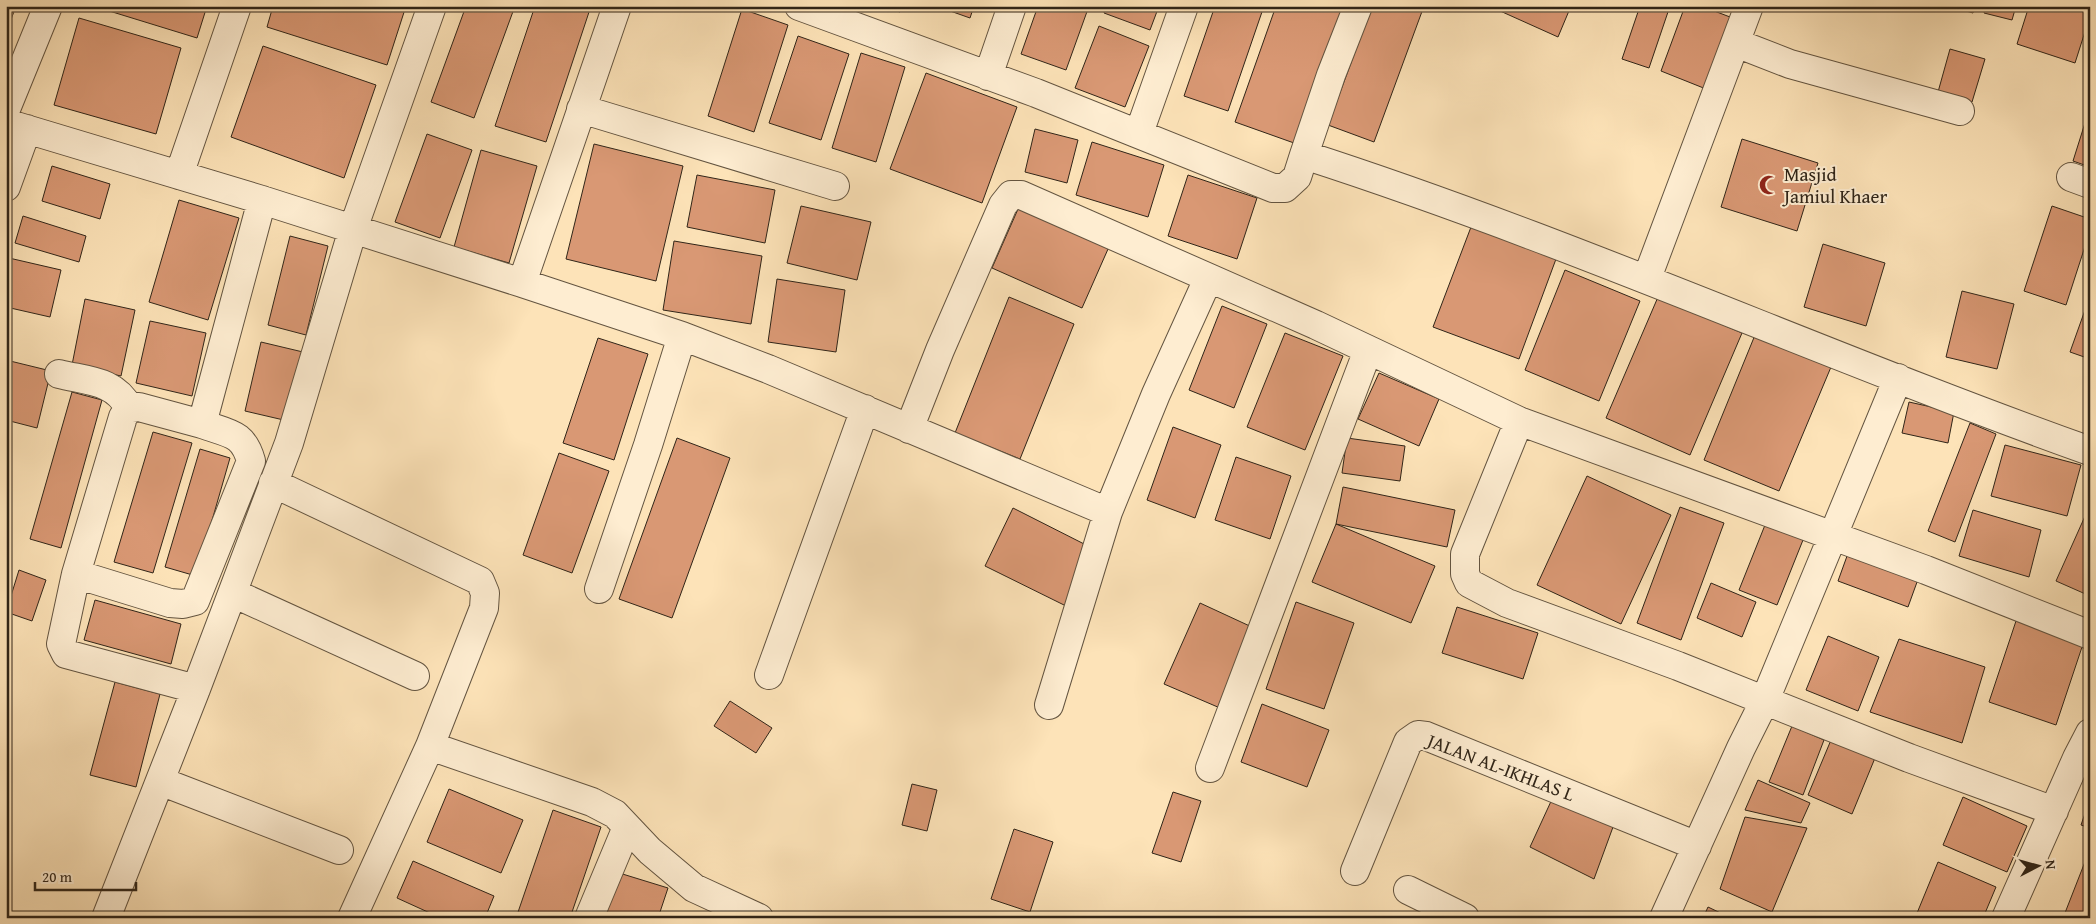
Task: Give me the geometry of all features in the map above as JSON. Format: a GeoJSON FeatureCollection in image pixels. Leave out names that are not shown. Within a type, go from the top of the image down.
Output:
{"type":"FeatureCollection","features":[{"type":"Feature","properties":{"kind":"street"},"geometry":{"type":"LineString","coordinates":[[6,109],[48,6]]}},
{"type":"Feature","properties":{"kind":"street"},"geometry":{"type":"LineString","coordinates":[[179,175],[237,6]]}},
{"type":"Feature","properties":{"kind":"street"},"geometry":{"type":"LineString","coordinates":[[106,918],[233,593],[292,434],[352,229],[432,6]]}},
{"type":"Feature","properties":{"kind":"street"},"geometry":{"type":"LineString","coordinates":[[522,283],[617,6]]}},
{"type":"Feature","properties":{"kind":"street"},"geometry":{"type":"LineString","coordinates":[[799,6],[988,76],[1273,188],[1284,188],[1297,177],[1331,75],[1358,6]]}},
{"type":"Feature","properties":{"kind":"street"},"geometry":{"type":"LineString","coordinates":[[988,76],[1012,6]]}},
{"type":"Feature","properties":{"kind":"street"},"geometry":{"type":"LineString","coordinates":[[1139,134],[1184,6]]}},
{"type":"Feature","properties":{"kind":"street"},"geometry":{"type":"LineString","coordinates":[[1647,278],[1749,6]]}},
{"type":"Feature","properties":{"kind":"street"},"geometry":{"type":"LineString","coordinates":[[1736,43],[1790,64],[1960,111]]}},
{"type":"Feature","properties":{"kind":"street"},"geometry":{"type":"LineString","coordinates":[[581,109],[835,186]]}},
{"type":"Feature","properties":{"kind":"street"},"geometry":{"type":"LineString","coordinates":[[6,187],[16,126],[262,200],[682,336],[864,409],[1108,512]]}},
{"type":"Feature","properties":{"kind":"street"},"geometry":{"type":"LineString","coordinates":[[1304,156],[1479,215],[1647,278],[1898,378],[2090,451]]}},
{"type":"Feature","properties":{"kind":"street"},"geometry":{"type":"LineString","coordinates":[[909,429],[940,350],[1003,205],[1011,195],[1021,195],[1316,325],[1519,421],[1832,535],[2090,635]]}},
{"type":"Feature","properties":{"kind":"street"},"geometry":{"type":"LineString","coordinates":[[202,424],[262,200]]}},
{"type":"Feature","properties":{"kind":"street"},"geometry":{"type":"LineString","coordinates":[[1049,705],[1108,512],[1156,394],[1208,279]]}},
{"type":"Feature","properties":{"kind":"street"},"geometry":{"type":"LineString","coordinates":[[599,589],[648,445],[682,336]]}},
{"type":"Feature","properties":{"kind":"street"},"geometry":{"type":"LineString","coordinates":[[1210,768],[1368,350]]}},
{"type":"Feature","properties":{"kind":"street"},"geometry":{"type":"LineString","coordinates":[[59,374],[109,386],[123,396],[129,408]]}},
{"type":"Feature","properties":{"kind":"street"},"geometry":{"type":"LineString","coordinates":[[1664,918],[1741,748],[1765,700],[1898,378]]}},
{"type":"Feature","properties":{"kind":"street"},"geometry":{"type":"LineString","coordinates":[[76,574],[170,603],[183,604],[195,601],[251,461],[247,446],[242,439],[202,424],[139,407],[129,408]]}},
{"type":"Feature","properties":{"kind":"street"},"geometry":{"type":"LineString","coordinates":[[129,408],[123,417],[76,574],[61,644],[66,654],[196,689]]}},
{"type":"Feature","properties":{"kind":"street"},"geometry":{"type":"LineString","coordinates":[[769,675],[864,409]]}},
{"type":"Feature","properties":{"kind":"street"},"geometry":{"type":"LineString","coordinates":[[1519,421],[1466,554],[1465,574],[1469,583],[1525,611],[1765,700],[1909,758],[2054,811]]}},
{"type":"Feature","properties":{"kind":"street"},"geometry":{"type":"LineString","coordinates":[[273,483],[480,581],[485,593],[484,608],[430,746],[352,918]]}},
{"type":"Feature","properties":{"kind":"street"},"geometry":{"type":"LineString","coordinates":[[233,593],[415,676]]}},
{"type":"Feature","properties":{"kind":"street"},"geometry":{"type":"LineString","coordinates":[[2006,918],[2090,733]]}},
{"type":"Feature","properties":{"kind":"street","name":"JALAN AL-IKHLAS L"},"geometry":{"type":"LineString","coordinates":[[1355,871],[1408,742],[1418,735],[1426,736],[1697,846]]}},
{"type":"Feature","properties":{"kind":"street"},"geometry":{"type":"LineString","coordinates":[[430,746],[592,802],[615,814],[650,851],[694,888],[759,918]]}},
{"type":"Feature","properties":{"kind":"street"},"geometry":{"type":"LineString","coordinates":[[160,781],[339,850]]}},
{"type":"Feature","properties":{"kind":"street"},"geometry":{"type":"LineString","coordinates":[[589,918],[628,827]]}},
{"type":"Feature","properties":{"kind":"street"},"geometry":{"type":"LineString","coordinates":[[1408,890],[1465,918]]}},
{"type":"Feature","properties":{"kind":"building"},"geometry":{"type":"Polygon","coordinates":[[[6,6],[16,6],[6,33],[6,6]]]}},
{"type":"Feature","properties":{"kind":"building"},"geometry":{"type":"Polygon","coordinates":[[[93,6],[207,6],[197,38],[93,6]]]}},
{"type":"Feature","properties":{"kind":"building"},"geometry":{"type":"Polygon","coordinates":[[[273,6],[406,6],[387,65],[267,27],[273,6]]]}},
{"type":"Feature","properties":{"kind":"building"},"geometry":{"type":"Polygon","coordinates":[[[466,6],[515,6],[474,118],[431,102],[466,6]]]}},
{"type":"Feature","properties":{"kind":"building"},"geometry":{"type":"Polygon","coordinates":[[[535,6],[591,6],[546,142],[495,126],[535,6]]]}},
{"type":"Feature","properties":{"kind":"building"},"geometry":{"type":"Polygon","coordinates":[[[880,6],[902,6],[900,12],[880,6]]]}},
{"type":"Feature","properties":{"kind":"building"},"geometry":{"type":"Polygon","coordinates":[[[936,6],[974,6],[970,18],[936,6]]]}},
{"type":"Feature","properties":{"kind":"building"},"geometry":{"type":"Polygon","coordinates":[[[1038,6],[1089,6],[1066,70],[1021,54],[1038,6]]]}},
{"type":"Feature","properties":{"kind":"building"},"geometry":{"type":"Polygon","coordinates":[[[1106,6],[1159,6],[1150,30],[1104,13],[1106,6]]]}},
{"type":"Feature","properties":{"kind":"building"},"geometry":{"type":"Polygon","coordinates":[[[1215,6],[1264,6],[1228,111],[1184,96],[1215,6]]]}},
{"type":"Feature","properties":{"kind":"building"},"geometry":{"type":"Polygon","coordinates":[[[1276,6],[1343,6],[1294,143],[1235,122],[1276,6]]]}},
{"type":"Feature","properties":{"kind":"building"},"geometry":{"type":"Polygon","coordinates":[[[1372,6],[1424,6],[1374,142],[1328,125],[1372,6]]]}},
{"type":"Feature","properties":{"kind":"building"},"geometry":{"type":"Polygon","coordinates":[[[1489,6],[1571,6],[1558,37],[1489,6]]]}},
{"type":"Feature","properties":{"kind":"building"},"geometry":{"type":"Polygon","coordinates":[[[1640,6],[1670,6],[1649,68],[1622,59],[1640,6]]]}},
{"type":"Feature","properties":{"kind":"building"},"geometry":{"type":"Polygon","coordinates":[[[1685,6],[1701,6],[1738,20],[1711,91],[1661,71],[1685,6]]]}},
{"type":"Feature","properties":{"kind":"building"},"geometry":{"type":"Polygon","coordinates":[[[1949,6],[1975,6],[1973,13],[1949,6]]]}},
{"type":"Feature","properties":{"kind":"building"},"geometry":{"type":"Polygon","coordinates":[[[1986,6],[2016,6],[2012,20],[1984,13],[1986,6]]]}},
{"type":"Feature","properties":{"kind":"building"},"geometry":{"type":"Polygon","coordinates":[[[2029,6],[2090,6],[2090,16],[2075,63],[2017,44],[2029,6]]]}},
{"type":"Feature","properties":{"kind":"building"},"geometry":{"type":"Polygon","coordinates":[[[742,9],[788,25],[754,132],[708,116],[742,9]]]}},
{"type":"Feature","properties":{"kind":"building"},"geometry":{"type":"Polygon","coordinates":[[[79,18],[181,48],[156,134],[54,105],[79,18]]]}},
{"type":"Feature","properties":{"kind":"building"},"geometry":{"type":"Polygon","coordinates":[[[1099,26],[1149,46],[1125,107],[1075,88],[1099,26]]]}},
{"type":"Feature","properties":{"kind":"building"},"geometry":{"type":"Polygon","coordinates":[[[798,36],[849,54],[821,140],[769,123],[798,36]]]}},
{"type":"Feature","properties":{"kind":"building"},"geometry":{"type":"Polygon","coordinates":[[[263,46],[376,85],[344,178],[231,137],[263,46]]]}},
{"type":"Feature","properties":{"kind":"building"},"geometry":{"type":"Polygon","coordinates":[[[1950,49],[1985,59],[1972,102],[1938,92],[1950,49]]]}},
{"type":"Feature","properties":{"kind":"building"},"geometry":{"type":"Polygon","coordinates":[[[861,53],[905,67],[876,162],[832,148],[861,53]]]}},
{"type":"Feature","properties":{"kind":"building"},"geometry":{"type":"Polygon","coordinates":[[[926,73],[1017,107],[982,203],[890,169],[926,73]]]}},
{"type":"Feature","properties":{"kind":"building"},"geometry":{"type":"Polygon","coordinates":[[[2090,107],[2090,167],[2073,161],[2090,107]]]}},
{"type":"Feature","properties":{"kind":"building"},"geometry":{"type":"Polygon","coordinates":[[[1035,129],[1078,140],[1067,183],[1025,172],[1035,129]]]}},
{"type":"Feature","properties":{"kind":"building"},"geometry":{"type":"Polygon","coordinates":[[[427,134],[472,150],[440,238],[395,222],[427,134]]]}},
{"type":"Feature","properties":{"kind":"building","name":"Masjid Jamiul Khaer"},"geometry":{"type":"Polygon","coordinates":[[[1742,139],[1818,163],[1797,231],[1721,207],[1742,139]]]}},
{"type":"Feature","properties":{"kind":"building"},"geometry":{"type":"Polygon","coordinates":[[[1092,142],[1164,165],[1148,217],[1076,195],[1092,142]]]}},
{"type":"Feature","properties":{"kind":"building"},"geometry":{"type":"Polygon","coordinates":[[[594,144],[683,166],[656,281],[566,259],[594,144]]]}},
{"type":"Feature","properties":{"kind":"building"},"geometry":{"type":"Polygon","coordinates":[[[481,150],[537,166],[509,263],[454,247],[481,150]]]}},
{"type":"Feature","properties":{"kind":"building"},"geometry":{"type":"Polygon","coordinates":[[[52,166],[110,184],[100,219],[42,201],[52,166]]]}},
{"type":"Feature","properties":{"kind":"building"},"geometry":{"type":"Polygon","coordinates":[[[697,175],[775,190],[765,243],[687,227],[697,175]]]}},
{"type":"Feature","properties":{"kind":"building"},"geometry":{"type":"Polygon","coordinates":[[[1188,175],[1257,198],[1237,259],[1168,236],[1188,175]]]}},
{"type":"Feature","properties":{"kind":"building"},"geometry":{"type":"Polygon","coordinates":[[[179,200],[239,218],[208,320],[149,302],[179,200]]]}},
{"type":"Feature","properties":{"kind":"building"},"geometry":{"type":"Polygon","coordinates":[[[1022,200],[1112,240],[1082,308],[992,268],[1022,200]]]}},
{"type":"Feature","properties":{"kind":"building"},"geometry":{"type":"Polygon","coordinates":[[[801,206],[871,222],[857,280],[787,263],[801,206]]]}},
{"type":"Feature","properties":{"kind":"building"},"geometry":{"type":"Polygon","coordinates":[[[2052,206],[2090,219],[2090,231],[2066,305],[2024,291],[2052,206]]]}},
{"type":"Feature","properties":{"kind":"building"},"geometry":{"type":"Polygon","coordinates":[[[23,216],[86,236],[79,262],[15,243],[23,216]]]}},
{"type":"Feature","properties":{"kind":"building"},"geometry":{"type":"Polygon","coordinates":[[[1471,227],[1556,259],[1519,359],[1433,327],[1471,227]]]}},
{"type":"Feature","properties":{"kind":"building"},"geometry":{"type":"Polygon","coordinates":[[[290,236],[328,246],[306,335],[268,325],[290,236]]]}},
{"type":"Feature","properties":{"kind":"building"},"geometry":{"type":"Polygon","coordinates":[[[674,241],[762,256],[751,324],[663,310],[674,241]]]}},
{"type":"Feature","properties":{"kind":"building"},"geometry":{"type":"Polygon","coordinates":[[[1823,244],[1885,263],[1866,326],[1804,307],[1823,244]]]}},
{"type":"Feature","properties":{"kind":"building"},"geometry":{"type":"Polygon","coordinates":[[[9,258],[61,270],[50,317],[6,307],[6,272],[9,258]]]}},
{"type":"Feature","properties":{"kind":"building"},"geometry":{"type":"Polygon","coordinates":[[[1565,270],[1640,301],[1599,401],[1525,370],[1565,270]]]}},
{"type":"Feature","properties":{"kind":"building"},"geometry":{"type":"Polygon","coordinates":[[[777,279],[845,290],[836,352],[768,342],[777,279]]]}},
{"type":"Feature","properties":{"kind":"building"},"geometry":{"type":"Polygon","coordinates":[[[1962,291],[2014,304],[1997,369],[1946,357],[1962,291]]]}},
{"type":"Feature","properties":{"kind":"building"},"geometry":{"type":"Polygon","coordinates":[[[1009,297],[1074,324],[1020,459],[955,433],[1009,297]]]}},
{"type":"Feature","properties":{"kind":"building"},"geometry":{"type":"Polygon","coordinates":[[[1658,297],[1742,333],[1690,455],[1606,418],[1658,297]]]}},
{"type":"Feature","properties":{"kind":"building"},"geometry":{"type":"Polygon","coordinates":[[[85,299],[135,310],[121,376],[72,365],[85,299]]]}},
{"type":"Feature","properties":{"kind":"building"},"geometry":{"type":"Polygon","coordinates":[[[1222,306],[1267,324],[1234,408],[1189,390],[1222,306]]]}},
{"type":"Feature","properties":{"kind":"building"},"geometry":{"type":"Polygon","coordinates":[[[2085,310],[2090,312],[2090,359],[2070,352],[2085,310]]]}},
{"type":"Feature","properties":{"kind":"building"},"geometry":{"type":"Polygon","coordinates":[[[150,321],[206,333],[192,396],[136,383],[150,321]]]}},
{"type":"Feature","properties":{"kind":"building"},"geometry":{"type":"Polygon","coordinates":[[[1285,333],[1343,356],[1305,450],[1247,427],[1285,333]]]}},
{"type":"Feature","properties":{"kind":"building"},"geometry":{"type":"Polygon","coordinates":[[[1755,335],[1831,367],[1779,491],[1704,460],[1755,335]]]}},
{"type":"Feature","properties":{"kind":"building"},"geometry":{"type":"Polygon","coordinates":[[[598,338],[648,354],[614,460],[563,443],[598,338]]]}},
{"type":"Feature","properties":{"kind":"building"},"geometry":{"type":"Polygon","coordinates":[[[261,342],[303,352],[288,421],[245,411],[261,342]]]}},
{"type":"Feature","properties":{"kind":"building"},"geometry":{"type":"Polygon","coordinates":[[[6,360],[51,371],[37,428],[6,420],[6,360]]]}},
{"type":"Feature","properties":{"kind":"building"},"geometry":{"type":"Polygon","coordinates":[[[1379,373],[1439,399],[1419,446],[1358,419],[1379,373]]]}},
{"type":"Feature","properties":{"kind":"building"},"geometry":{"type":"Polygon","coordinates":[[[72,392],[102,400],[61,548],[30,539],[72,392]]]}},
{"type":"Feature","properties":{"kind":"building"},"geometry":{"type":"Polygon","coordinates":[[[1909,402],[1954,412],[1948,443],[1902,433],[1909,402]]]}},
{"type":"Feature","properties":{"kind":"building"},"geometry":{"type":"Polygon","coordinates":[[[1970,423],[1996,434],[1955,542],[1928,531],[1970,423]]]}},
{"type":"Feature","properties":{"kind":"building"},"geometry":{"type":"Polygon","coordinates":[[[1173,427],[1221,445],[1195,518],[1147,500],[1173,427]]]}},
{"type":"Feature","properties":{"kind":"building"},"geometry":{"type":"Polygon","coordinates":[[[153,432],[192,443],[153,573],[114,562],[153,432]]]}},
{"type":"Feature","properties":{"kind":"building"},"geometry":{"type":"Polygon","coordinates":[[[677,438],[730,458],[672,618],[619,599],[677,438]]]}},
{"type":"Feature","properties":{"kind":"building"},"geometry":{"type":"Polygon","coordinates":[[[1347,438],[1405,446],[1400,481],[1342,473],[1347,438]]]}},
{"type":"Feature","properties":{"kind":"building"},"geometry":{"type":"Polygon","coordinates":[[[2005,445],[2081,465],[2067,516],[1991,496],[2005,445]]]}},
{"type":"Feature","properties":{"kind":"building"},"geometry":{"type":"Polygon","coordinates":[[[200,449],[230,458],[196,576],[165,567],[200,449]]]}},
{"type":"Feature","properties":{"kind":"building"},"geometry":{"type":"Polygon","coordinates":[[[559,453],[609,471],[572,573],[523,555],[559,453]]]}},
{"type":"Feature","properties":{"kind":"building"},"geometry":{"type":"Polygon","coordinates":[[[1236,457],[1291,476],[1270,539],[1215,520],[1236,457]]]}},
{"type":"Feature","properties":{"kind":"building"},"geometry":{"type":"Polygon","coordinates":[[[1587,476],[1671,515],[1621,624],[1537,585],[1587,476]]]}},
{"type":"Feature","properties":{"kind":"building"},"geometry":{"type":"Polygon","coordinates":[[[1343,487],[1455,510],[1447,547],[1336,524],[1343,487]]]}},
{"type":"Feature","properties":{"kind":"building"},"geometry":{"type":"Polygon","coordinates":[[[2090,505],[2090,596],[2056,581],[2090,505]]]}},
{"type":"Feature","properties":{"kind":"building"},"geometry":{"type":"Polygon","coordinates":[[[1680,507],[1724,523],[1681,640],[1637,623],[1680,507]]]}},
{"type":"Feature","properties":{"kind":"building"},"geometry":{"type":"Polygon","coordinates":[[[1013,508],[1094,549],[1066,606],[985,566],[1013,508]]]}},
{"type":"Feature","properties":{"kind":"building"},"geometry":{"type":"Polygon","coordinates":[[[1973,510],[2041,530],[2029,577],[1959,556],[1973,510]]]}},
{"type":"Feature","properties":{"kind":"building"},"geometry":{"type":"Polygon","coordinates":[[[6,513],[9,513],[6,529],[6,513]]]}},
{"type":"Feature","properties":{"kind":"building"},"geometry":{"type":"Polygon","coordinates":[[[1767,520],[1805,535],[1777,605],[1739,590],[1767,520]]]}},
{"type":"Feature","properties":{"kind":"building"},"geometry":{"type":"Polygon","coordinates":[[[1336,524],[1435,566],[1411,623],[1312,582],[1336,524]]]}},
{"type":"Feature","properties":{"kind":"building"},"geometry":{"type":"Polygon","coordinates":[[[1851,545],[1921,571],[1908,607],[1838,581],[1851,545]]]}},
{"type":"Feature","properties":{"kind":"building"},"geometry":{"type":"Polygon","coordinates":[[[19,570],[46,580],[32,621],[6,612],[19,570]]]}},
{"type":"Feature","properties":{"kind":"building"},"geometry":{"type":"Polygon","coordinates":[[[1711,583],[1756,602],[1742,637],[1697,618],[1711,583]]]}},
{"type":"Feature","properties":{"kind":"building"},"geometry":{"type":"Polygon","coordinates":[[[95,600],[181,624],[171,664],[84,640],[95,600]]]}},
{"type":"Feature","properties":{"kind":"building"},"geometry":{"type":"Polygon","coordinates":[[[1296,602],[1354,623],[1324,709],[1266,689],[1296,602]]]}},
{"type":"Feature","properties":{"kind":"building"},"geometry":{"type":"Polygon","coordinates":[[[1200,603],[1254,628],[1220,708],[1164,684],[1200,603]]]}},
{"type":"Feature","properties":{"kind":"building"},"geometry":{"type":"Polygon","coordinates":[[[1457,607],[1538,633],[1523,679],[1442,653],[1457,607]]]}},
{"type":"Feature","properties":{"kind":"building"},"geometry":{"type":"Polygon","coordinates":[[[2019,612],[2086,635],[2056,725],[1989,702],[2019,612]]]}},
{"type":"Feature","properties":{"kind":"building"},"geometry":{"type":"Polygon","coordinates":[[[1828,636],[1879,657],[1858,711],[1806,690],[1828,636]]]}},
{"type":"Feature","properties":{"kind":"building"},"geometry":{"type":"Polygon","coordinates":[[[1899,639],[1985,667],[1962,743],[1870,712],[1899,639]]]}},
{"type":"Feature","properties":{"kind":"building"},"geometry":{"type":"Polygon","coordinates":[[[6,655],[10,656],[6,670],[6,655]]]}},
{"type":"Feature","properties":{"kind":"building"},"geometry":{"type":"Polygon","coordinates":[[[115,682],[160,694],[136,787],[90,775],[115,682]]]}},
{"type":"Feature","properties":{"kind":"building"},"geometry":{"type":"Polygon","coordinates":[[[730,701],[772,728],[756,753],[714,726],[730,701]]]}},
{"type":"Feature","properties":{"kind":"building"},"geometry":{"type":"Polygon","coordinates":[[[1262,704],[1329,730],[1307,787],[1241,762],[1262,704]]]}},
{"type":"Feature","properties":{"kind":"building"},"geometry":{"type":"Polygon","coordinates":[[[1792,726],[1824,740],[1803,795],[1769,782],[1792,726]]]}},
{"type":"Feature","properties":{"kind":"building"},"geometry":{"type":"Polygon","coordinates":[[[1831,740],[1875,758],[1852,814],[1808,795],[1831,740]]]}},
{"type":"Feature","properties":{"kind":"building"},"geometry":{"type":"Polygon","coordinates":[[[1758,780],[1810,803],[1801,823],[1745,810],[1758,780]]]}},
{"type":"Feature","properties":{"kind":"building"},"geometry":{"type":"Polygon","coordinates":[[[912,784],[937,790],[927,831],[902,825],[912,784]]]}},
{"type":"Feature","properties":{"kind":"building"},"geometry":{"type":"Polygon","coordinates":[[[449,789],[523,820],[501,873],[427,842],[449,789]]]}},
{"type":"Feature","properties":{"kind":"building"},"geometry":{"type":"Polygon","coordinates":[[[1173,792],[1201,801],[1181,862],[1152,853],[1173,792]]]}},
{"type":"Feature","properties":{"kind":"building"},"geometry":{"type":"Polygon","coordinates":[[[1553,797],[1613,827],[1594,879],[1530,847],[1553,797]]]}},
{"type":"Feature","properties":{"kind":"building"},"geometry":{"type":"Polygon","coordinates":[[[1963,797],[2027,826],[2007,872],[1943,845],[1963,797]]]}},
{"type":"Feature","properties":{"kind":"building"},"geometry":{"type":"Polygon","coordinates":[[[2090,799],[2090,828],[2081,825],[2090,799]]]}},
{"type":"Feature","properties":{"kind":"building"},"geometry":{"type":"Polygon","coordinates":[[[553,810],[601,827],[570,918],[516,918],[553,810]]]}},
{"type":"Feature","properties":{"kind":"building"},"geometry":{"type":"Polygon","coordinates":[[[1745,817],[1807,828],[1772,912],[1720,889],[1745,817]]]}},
{"type":"Feature","properties":{"kind":"building"},"geometry":{"type":"Polygon","coordinates":[[[1014,829],[1053,842],[1030,912],[991,899],[1014,829]]]}},
{"type":"Feature","properties":{"kind":"building"},"geometry":{"type":"Polygon","coordinates":[[[2090,849],[2090,918],[2063,918],[2090,849]]]}},
{"type":"Feature","properties":{"kind":"building"},"geometry":{"type":"Polygon","coordinates":[[[413,861],[494,896],[485,918],[441,918],[397,898],[413,861]]]}},
{"type":"Feature","properties":{"kind":"building"},"geometry":{"type":"Polygon","coordinates":[[[1938,862],[1996,887],[1983,918],[1915,918],[1938,862]]]}},
{"type":"Feature","properties":{"kind":"building"},"geometry":{"type":"Polygon","coordinates":[[[616,872],[668,888],[658,918],[602,917],[616,872]]]}},
{"type":"Feature","properties":{"kind":"building"},"geometry":{"type":"Polygon","coordinates":[[[1708,907],[1731,918],[1703,918],[1708,907]]]}},
{"type":"Feature","properties":{"kind":"place","name":"Masjid Jamiul Khaer"},"geometry":{"type":"Point","coordinates":[1769,185]}}]}
